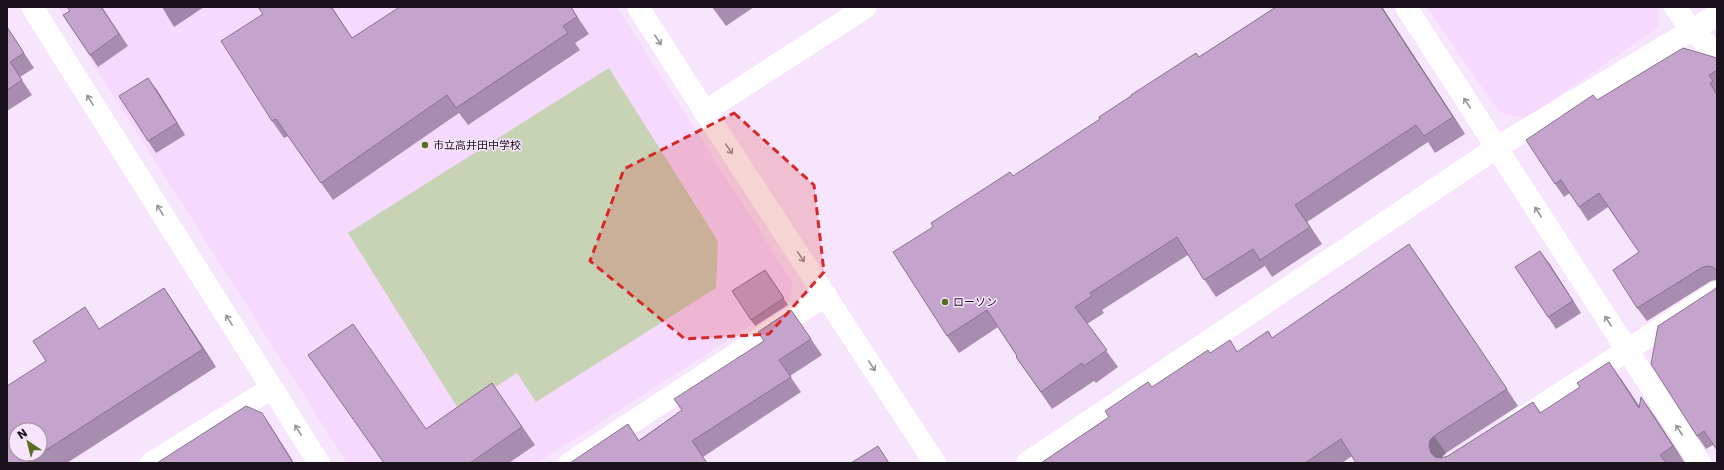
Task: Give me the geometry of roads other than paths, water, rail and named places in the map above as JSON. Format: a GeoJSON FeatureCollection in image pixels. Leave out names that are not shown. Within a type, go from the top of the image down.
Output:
{"type":"FeatureCollection","features":[{"type":"Feature","properties":{"kind":"street"},"geometry":{"type":"LineString","coordinates":[[32,7],[319,463]]}},
{"type":"Feature","properties":{"kind":"street"},"geometry":{"type":"LineString","coordinates":[[638,7],[704,112],[826,295],[935,463]]}},
{"type":"Feature","properties":{"kind":"street"},"geometry":{"type":"LineString","coordinates":[[704,112],[866,7]]}},
{"type":"Feature","properties":{"kind":"street"},"geometry":{"type":"LineString","coordinates":[[1406,7],[1700,463]]}},
{"type":"Feature","properties":{"kind":"street"},"geometry":{"type":"LineString","coordinates":[[1675,7],[1692,31],[1717,53]]}},
{"type":"Feature","properties":{"kind":"street"},"geometry":{"type":"LineString","coordinates":[[1027,463],[1496,148],[1717,15]]}},
{"type":"Feature","properties":{"kind":"street"},"geometry":{"type":"LineString","coordinates":[[1493,437],[1717,292]]}},
{"type":"Feature","properties":{"kind":"street"},"geometry":{"type":"LineString","coordinates":[[570,463],[826,295]]}},
{"type":"Feature","properties":{"kind":"street"},"geometry":{"type":"LineString","coordinates":[[151,463],[272,388]]}},
{"type":"Feature","properties":{"kind":"place","name":"市立高井田中学校"},"geometry":{"type":"Point","coordinates":[425,145]}},
{"type":"Feature","properties":{"kind":"place","name":"ローソン"},"geometry":{"type":"Point","coordinates":[945,302]}}]}
